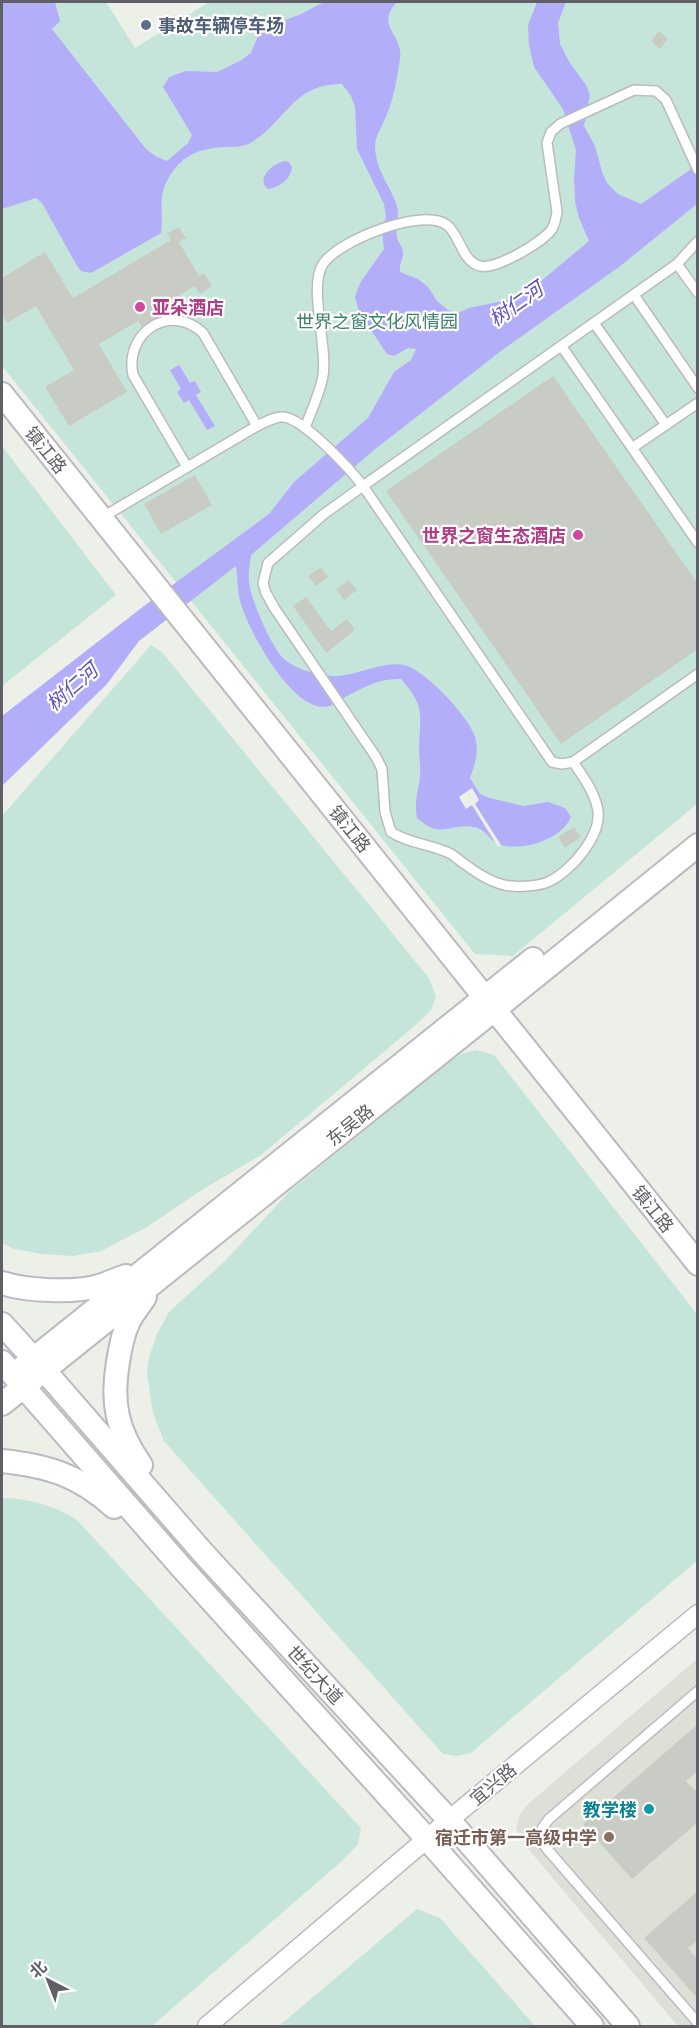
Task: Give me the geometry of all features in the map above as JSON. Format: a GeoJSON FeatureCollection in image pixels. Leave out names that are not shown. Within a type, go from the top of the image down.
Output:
{"type":"FeatureCollection","features":[{"type":"Feature","properties":{"kind":"street","name":"镇江路"},"geometry":{"type":"LineString","coordinates":[[2,394],[698,1264]]}},
{"type":"Feature","properties":{"kind":"street","name":"东吴路"},"geometry":{"type":"LineString","coordinates":[[489,1004],[698,826]]}},
{"type":"Feature","properties":{"kind":"street","name":"东吴路"},"geometry":{"type":"LineString","coordinates":[[2,1404],[10,1377],[39,1364],[489,1004],[698,845]]}},
{"type":"Feature","properties":{"kind":"street"},"geometry":{"type":"LineString","coordinates":[[2,1283],[38,1290],[97,1287],[149,1276]]}},
{"type":"Feature","properties":{"kind":"street"},"geometry":{"type":"LineString","coordinates":[[149,1276],[129,1322],[118,1360],[114,1387],[115,1406],[121,1430],[131,1450],[204,1554]]}},
{"type":"Feature","properties":{"kind":"street","name":"世纪大道"},"geometry":{"type":"LineString","coordinates":[[2,1324],[204,1554],[449,1820],[628,2026]]}},
{"type":"Feature","properties":{"kind":"street","name":"世纪大道"},"geometry":{"type":"LineString","coordinates":[[10,1377],[428,1839],[592,2026]]}},
{"type":"Feature","properties":{"kind":"street"},"geometry":{"type":"LineString","coordinates":[[2,1461],[73,1477],[95,1490],[182,1568]]}},
{"type":"Feature","properties":{"kind":"street","name":"宜兴路"},"geometry":{"type":"LineString","coordinates":[[207,2026],[449,1820],[698,1614]]}},
{"type":"Feature","properties":{"kind":"lane"},"geometry":{"type":"LineString","coordinates":[[305,428],[323,378],[325,355],[319,310],[318,277],[325,261],[340,247],[362,236],[429,219],[445,223],[455,232],[465,253],[472,262],[480,266],[490,266],[518,255],[551,231],[555,223],[557,212],[547,142],[551,132],[560,124],[634,90],[656,91],[666,100],[698,170]]}},
{"type":"Feature","properties":{"kind":"lane"},"geometry":{"type":"LineString","coordinates":[[573,762],[598,807],[598,826],[590,843],[571,866],[547,882],[510,886],[494,881],[464,865],[452,854],[401,838],[391,832],[386,812],[382,769],[355,724],[266,593],[262,583],[264,572],[268,563],[324,514],[677,264],[698,241]]}},
{"type":"Feature","properties":{"kind":"lane"},"geometry":{"type":"LineString","coordinates":[[677,264],[698,293]]}},
{"type":"Feature","properties":{"kind":"lane"},"geometry":{"type":"LineString","coordinates":[[634,295],[698,388]]}},
{"type":"Feature","properties":{"kind":"lane"},"geometry":{"type":"LineString","coordinates":[[187,467],[133,375],[130,363],[132,351],[138,339],[152,326],[168,320],[195,325],[203,333],[257,426]]}},
{"type":"Feature","properties":{"kind":"lane"},"geometry":{"type":"LineString","coordinates":[[594,323],[666,425]]}},
{"type":"Feature","properties":{"kind":"lane"},"geometry":{"type":"LineString","coordinates":[[562,346],[632,448],[694,529],[698,543]]}},
{"type":"Feature","properties":{"kind":"lane"},"geometry":{"type":"LineString","coordinates":[[632,448],[698,403]]}},
{"type":"Feature","properties":{"kind":"lane"},"geometry":{"type":"LineString","coordinates":[[101,518],[257,426],[283,416],[292,419],[315,435],[363,486],[552,762],[562,764],[573,762],[698,674]]}},
{"type":"Feature","properties":{"kind":"lane"},"geometry":{"type":"LineString","coordinates":[[698,1691],[549,1819],[540,1833],[541,1841],[547,1849],[698,2023]]}},
{"type":"Feature","properties":{"kind":"shaded area","name":"宿迁市第一高级中学"},"geometry":{"type":"Polygon","coordinates":[[[697,1659],[697,2026],[678,2026],[524,1844],[516,1829],[520,1815],[527,1805],[697,1659]]]}},
{"type":"Feature","properties":{"kind":"green space","name":"世界之窗文化风情园"},"geometry":{"type":"Polygon","coordinates":[[[2,2],[106,2],[135,48],[209,2],[697,2],[697,804],[513,956],[475,954],[2,366],[2,2]]]}},
{"type":"Feature","properties":{"kind":"green space"},"geometry":{"type":"Polygon","coordinates":[[[2,446],[116,595],[2,686],[2,446]]]}},
{"type":"Feature","properties":{"kind":"green space"},"geometry":{"type":"Polygon","coordinates":[[[151,645],[162,652],[429,978],[436,997],[431,1010],[417,1024],[261,1155],[200,1191],[147,1227],[101,1251],[73,1256],[14,1249],[2,1243],[2,816],[151,645]]]}},
{"type":"Feature","properties":{"kind":"green space"},"geometry":{"type":"Polygon","coordinates":[[[476,1050],[494,1055],[697,1314],[698,1560],[471,1753],[457,1756],[443,1754],[164,1441],[153,1413],[147,1374],[149,1357],[157,1334],[169,1312],[225,1261],[289,1192],[449,1061],[476,1050]]]}},
{"type":"Feature","properties":{"kind":"green space"},"geometry":{"type":"Polygon","coordinates":[[[2,1498],[21,1499],[41,1504],[77,1520],[361,1828],[358,1844],[343,1860],[152,2026],[2,2026],[2,1498]]]}},
{"type":"Feature","properties":{"kind":"green space"},"geometry":{"type":"Polygon","coordinates":[[[417,1909],[440,1918],[535,2026],[279,2026],[417,1909]]]}},
{"type":"Feature","properties":{"kind":"water","name":"树仁河"},"geometry":{"type":"Polygon","coordinates":[[[2,2],[55,2],[60,21],[52,29],[146,149],[167,161],[188,143],[192,135],[163,87],[169,77],[186,71],[217,72],[240,61],[251,53],[258,36],[267,27],[275,27],[324,2],[397,2],[388,18],[398,43],[400,59],[392,99],[376,141],[377,162],[397,206],[397,238],[403,253],[400,272],[418,279],[428,287],[437,301],[448,310],[458,313],[469,308],[522,297],[589,241],[579,218],[575,201],[576,150],[563,109],[534,67],[529,45],[528,25],[537,2],[566,2],[558,23],[560,44],[590,95],[584,126],[595,146],[607,183],[618,194],[641,204],[697,165],[697,204],[619,267],[501,351],[374,450],[251,555],[249,579],[254,600],[268,635],[285,660],[303,670],[331,676],[395,664],[412,668],[444,694],[470,726],[476,740],[477,751],[470,778],[480,794],[524,806],[548,802],[565,808],[571,817],[566,825],[551,838],[531,845],[501,845],[478,828],[465,826],[439,829],[426,825],[417,818],[420,711],[409,689],[401,679],[393,679],[366,687],[329,706],[316,706],[302,698],[276,670],[254,635],[240,602],[236,566],[139,641],[107,684],[2,786],[2,716],[144,606],[269,514],[294,482],[368,418],[394,372],[411,360],[416,349],[408,348],[394,356],[387,354],[359,312],[355,297],[360,283],[384,249],[382,232],[386,217],[384,204],[357,149],[355,107],[351,96],[342,84],[326,85],[301,96],[274,124],[249,144],[203,150],[184,160],[173,171],[164,187],[161,233],[91,273],[81,271],[42,203],[36,198],[2,209],[2,2]]]}},
{"type":"Feature","properties":{"kind":"water"},"geometry":{"type":"Polygon","coordinates":[[[285,161],[289,162],[292,167],[290,175],[281,184],[268,189],[263,181],[267,172],[285,161]]]}},
{"type":"Feature","properties":{"kind":"water"},"geometry":{"type":"Polygon","coordinates":[[[179,365],[190,383],[195,381],[201,392],[196,395],[215,426],[207,430],[189,400],[184,403],[177,392],[181,389],[170,370],[179,365]]]}},
{"type":"Feature","properties":{"kind":"pier"},"geometry":{"type":"Polygon","coordinates":[[[472,788],[479,800],[475,804],[501,845],[498,847],[472,805],[466,809],[459,797],[472,788]]]}},
{"type":"Feature","properties":{"kind":"building"},"geometry":{"type":"Polygon","coordinates":[[[659,31],[668,39],[660,49],[651,41],[659,31]]]}},
{"type":"Feature","properties":{"kind":"building"},"geometry":{"type":"Polygon","coordinates":[[[179,227],[186,238],[179,242],[199,276],[204,273],[212,286],[200,294],[195,286],[153,310],[157,317],[142,327],[138,321],[99,344],[127,392],[69,426],[45,387],[74,370],[36,306],[7,323],[2,315],[2,278],[45,252],[73,298],[171,240],[167,233],[179,227]]]}},
{"type":"Feature","properties":{"kind":"building"},"geometry":{"type":"Polygon","coordinates":[[[553,376],[698,584],[698,649],[561,744],[386,491],[553,376]]]}},
{"type":"Feature","properties":{"kind":"building"},"geometry":{"type":"Polygon","coordinates":[[[195,475],[212,505],[161,534],[144,504],[195,475]]]}},
{"type":"Feature","properties":{"kind":"building"},"geometry":{"type":"Polygon","coordinates":[[[321,567],[328,577],[316,586],[308,576],[321,567]]]}},
{"type":"Feature","properties":{"kind":"building"},"geometry":{"type":"Polygon","coordinates":[[[349,580],[357,590],[344,600],[336,589],[349,580]]]}},
{"type":"Feature","properties":{"kind":"building"},"geometry":{"type":"Polygon","coordinates":[[[306,597],[331,631],[347,619],[355,630],[326,653],[293,606],[306,597]]]}},
{"type":"Feature","properties":{"kind":"building"},"geometry":{"type":"Polygon","coordinates":[[[574,827],[581,837],[565,848],[558,837],[574,827]]]}},
{"type":"Feature","properties":{"kind":"building","name":"教学楼"},"geometry":{"type":"Polygon","coordinates":[[[698,1724],[698,1771],[686,1781],[698,1794],[698,1822],[632,1879],[583,1824],[698,1724]]]}},
{"type":"Feature","properties":{"kind":"building"},"geometry":{"type":"Polygon","coordinates":[[[698,1891],[698,1940],[688,1948],[698,1960],[698,1999],[644,1938],[698,1891]]]}},
{"type":"Feature","properties":{"kind":"place","name":"事故车辆停车场"},"geometry":{"type":"Point","coordinates":[146,25]}},
{"type":"Feature","properties":{"kind":"place","name":"亚朵酒店"},"geometry":{"type":"Point","coordinates":[140,307]}},
{"type":"Feature","properties":{"kind":"place","name":"世界之窗生态酒店"},"geometry":{"type":"Point","coordinates":[578,535]}},
{"type":"Feature","properties":{"kind":"place","name":"教学楼"},"geometry":{"type":"Point","coordinates":[649,1809]}},
{"type":"Feature","properties":{"kind":"place","name":"宿迁市第一高级中学"},"geometry":{"type":"Point","coordinates":[609,1837]}}]}
